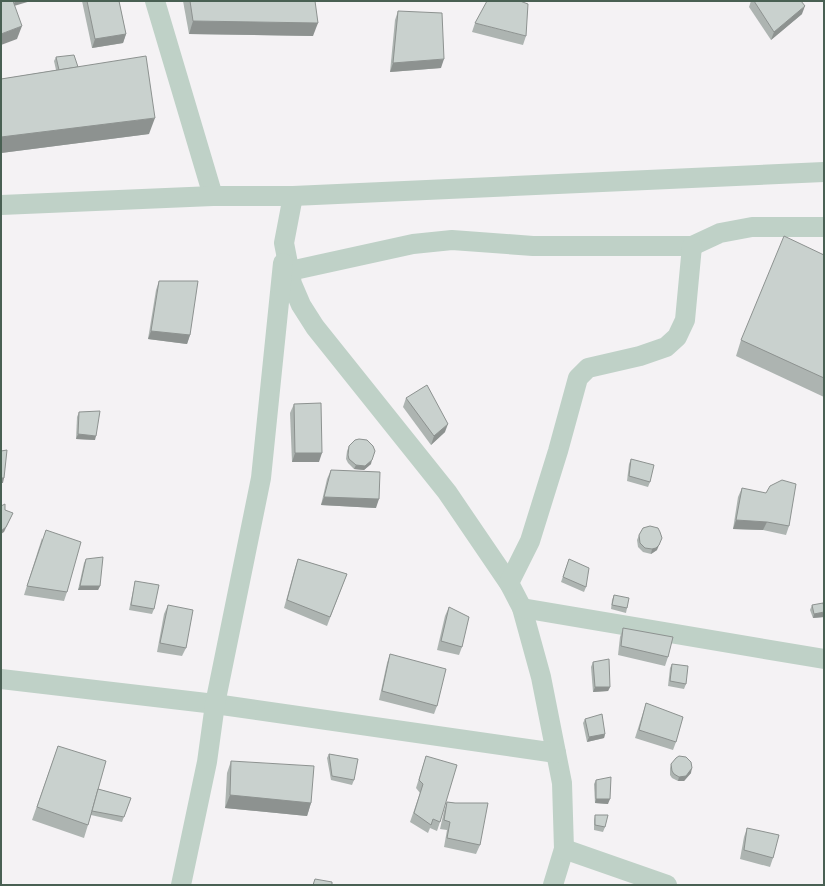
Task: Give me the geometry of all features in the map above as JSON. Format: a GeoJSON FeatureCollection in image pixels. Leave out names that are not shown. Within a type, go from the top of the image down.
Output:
{"type":"FeatureCollection","features":[{"type":"Feature","properties":{"kind":"street"},"geometry":{"type":"LineString","coordinates":[[155,1],[213,196]]}},
{"type":"Feature","properties":{"kind":"street"},"geometry":{"type":"LineString","coordinates":[[1,205],[213,196],[293,196],[824,172]]}},
{"type":"Feature","properties":{"kind":"street"},"geometry":{"type":"LineString","coordinates":[[181,885],[207,762],[215,704],[261,478],[284,243],[293,196]]}},
{"type":"Feature","properties":{"kind":"street"},"geometry":{"type":"LineString","coordinates":[[290,272],[413,244],[452,240],[533,246],[692,246],[720,233],[752,227],[824,227]]}},
{"type":"Feature","properties":{"kind":"street"},"geometry":{"type":"LineString","coordinates":[[284,243],[292,284],[301,305],[315,327],[447,492],[509,583],[522,608],[541,677],[562,783],[564,849],[554,885]]}},
{"type":"Feature","properties":{"kind":"street"},"geometry":{"type":"LineString","coordinates":[[509,583],[530,541],[558,451],[578,378],[588,368],[640,356],[666,347],[677,337],[685,320],[692,246]]}},
{"type":"Feature","properties":{"kind":"street"},"geometry":{"type":"LineString","coordinates":[[522,608],[824,659]]}},
{"type":"Feature","properties":{"kind":"street"},"geometry":{"type":"LineString","coordinates":[[1,679],[215,704],[556,753]]}},
{"type":"Feature","properties":{"kind":"street"},"geometry":{"type":"LineString","coordinates":[[564,849],[667,885]]}},
{"type":"Feature","properties":{"kind":"building"},"geometry":{"type":"Polygon","coordinates":[[[1,1],[13,1],[22,26],[1,34],[1,1]]]}},
{"type":"Feature","properties":{"kind":"building"},"geometry":{"type":"Polygon","coordinates":[[[87,1],[119,1],[126,34],[95,39],[87,1]]]}},
{"type":"Feature","properties":{"kind":"building"},"geometry":{"type":"Polygon","coordinates":[[[190,1],[315,1],[318,23],[193,21],[190,1]]]}},
{"type":"Feature","properties":{"kind":"building"},"geometry":{"type":"Polygon","coordinates":[[[487,1],[520,1],[528,4],[526,36],[475,23],[487,1]]]}},
{"type":"Feature","properties":{"kind":"building"},"geometry":{"type":"Polygon","coordinates":[[[754,1],[801,1],[805,6],[774,32],[754,1]]]}},
{"type":"Feature","properties":{"kind":"building"},"geometry":{"type":"Polygon","coordinates":[[[398,11],[442,13],[444,59],[393,63],[398,11]]]}},
{"type":"Feature","properties":{"kind":"building"},"geometry":{"type":"Polygon","coordinates":[[[74,55],[78,67],[59,70],[56,57],[74,55]]]}},
{"type":"Feature","properties":{"kind":"building"},"geometry":{"type":"Polygon","coordinates":[[[146,56],[155,118],[1,137],[1,79],[146,56]]]}},
{"type":"Feature","properties":{"kind":"building"},"geometry":{"type":"Polygon","coordinates":[[[784,236],[824,255],[824,378],[741,340],[784,236]]]}},
{"type":"Feature","properties":{"kind":"building"},"geometry":{"type":"Polygon","coordinates":[[[159,281],[198,281],[190,335],[151,331],[159,281]]]}},
{"type":"Feature","properties":{"kind":"building"},"geometry":{"type":"Polygon","coordinates":[[[427,385],[448,424],[434,436],[406,398],[427,385]]]}},
{"type":"Feature","properties":{"kind":"building"},"geometry":{"type":"Polygon","coordinates":[[[321,403],[322,453],[295,453],[294,404],[321,403]]]}},
{"type":"Feature","properties":{"kind":"building"},"geometry":{"type":"Polygon","coordinates":[[[100,411],[96,436],[78,434],[79,412],[100,411]]]}},
{"type":"Feature","properties":{"kind":"building"},"geometry":{"type":"Polygon","coordinates":[[[355,440],[367,440],[373,446],[375,451],[372,460],[365,466],[356,465],[349,459],[348,455],[349,446],[355,440]]]}},
{"type":"Feature","properties":{"kind":"building"},"geometry":{"type":"Polygon","coordinates":[[[7,450],[4,478],[1,478],[1,451],[7,450]]]}},
{"type":"Feature","properties":{"kind":"building"},"geometry":{"type":"Polygon","coordinates":[[[631,459],[654,465],[650,482],[629,476],[631,459]]]}},
{"type":"Feature","properties":{"kind":"building"},"geometry":{"type":"Polygon","coordinates":[[[331,470],[380,472],[379,499],[324,497],[331,470]]]}},
{"type":"Feature","properties":{"kind":"building"},"geometry":{"type":"Polygon","coordinates":[[[782,480],[796,484],[789,526],[767,522],[736,520],[742,488],[766,493],[770,486],[782,480]]]}},
{"type":"Feature","properties":{"kind":"building"},"geometry":{"type":"Polygon","coordinates":[[[5,504],[5,510],[13,513],[6,527],[1,531],[1,506],[5,504]]]}},
{"type":"Feature","properties":{"kind":"building"},"geometry":{"type":"Polygon","coordinates":[[[650,526],[658,528],[662,538],[659,545],[652,549],[645,548],[640,543],[639,535],[643,528],[650,526]]]}},
{"type":"Feature","properties":{"kind":"building"},"geometry":{"type":"Polygon","coordinates":[[[46,530],[81,542],[67,592],[27,586],[46,530]]]}},
{"type":"Feature","properties":{"kind":"building"},"geometry":{"type":"Polygon","coordinates":[[[103,557],[100,586],[80,586],[86,559],[103,557]]]}},
{"type":"Feature","properties":{"kind":"building"},"geometry":{"type":"Polygon","coordinates":[[[298,559],[347,574],[330,617],[287,600],[298,559]]]}},
{"type":"Feature","properties":{"kind":"building"},"geometry":{"type":"Polygon","coordinates":[[[569,559],[589,568],[586,587],[563,577],[569,559]]]}},
{"type":"Feature","properties":{"kind":"building"},"geometry":{"type":"Polygon","coordinates":[[[135,581],[159,585],[154,609],[131,605],[135,581]]]}},
{"type":"Feature","properties":{"kind":"building"},"geometry":{"type":"Polygon","coordinates":[[[614,595],[629,598],[627,608],[612,605],[614,595]]]}},
{"type":"Feature","properties":{"kind":"building"},"geometry":{"type":"Polygon","coordinates":[[[823,603],[824,612],[814,614],[812,605],[823,603]]]}},
{"type":"Feature","properties":{"kind":"building"},"geometry":{"type":"Polygon","coordinates":[[[168,605],[193,610],[186,648],[160,643],[168,605]]]}},
{"type":"Feature","properties":{"kind":"building"},"geometry":{"type":"Polygon","coordinates":[[[449,607],[469,617],[462,647],[441,641],[449,607]]]}},
{"type":"Feature","properties":{"kind":"building"},"geometry":{"type":"Polygon","coordinates":[[[623,628],[673,637],[668,657],[621,646],[623,628]]]}},
{"type":"Feature","properties":{"kind":"building"},"geometry":{"type":"Polygon","coordinates":[[[390,654],[446,669],[437,706],[382,691],[390,654]]]}},
{"type":"Feature","properties":{"kind":"building"},"geometry":{"type":"Polygon","coordinates":[[[609,659],[610,687],[595,687],[593,662],[609,659]]]}},
{"type":"Feature","properties":{"kind":"building"},"geometry":{"type":"Polygon","coordinates":[[[672,664],[688,666],[686,684],[670,681],[672,664]]]}},
{"type":"Feature","properties":{"kind":"building"},"geometry":{"type":"Polygon","coordinates":[[[646,703],[683,717],[676,742],[639,730],[646,703]]]}},
{"type":"Feature","properties":{"kind":"building"},"geometry":{"type":"Polygon","coordinates":[[[602,714],[605,734],[589,737],[585,719],[602,714]]]}},
{"type":"Feature","properties":{"kind":"building"},"geometry":{"type":"Polygon","coordinates":[[[58,746],[106,761],[88,825],[37,807],[58,746]]]}},
{"type":"Feature","properties":{"kind":"building"},"geometry":{"type":"Polygon","coordinates":[[[329,754],[358,759],[354,780],[332,776],[329,754]]]}},
{"type":"Feature","properties":{"kind":"building"},"geometry":{"type":"Polygon","coordinates":[[[426,756],[457,765],[440,822],[433,819],[431,825],[414,813],[423,784],[419,780],[426,756]]]}},
{"type":"Feature","properties":{"kind":"building"},"geometry":{"type":"Polygon","coordinates":[[[679,756],[686,757],[691,762],[692,768],[686,776],[679,777],[672,771],[671,764],[679,756]]]}},
{"type":"Feature","properties":{"kind":"building"},"geometry":{"type":"Polygon","coordinates":[[[231,761],[314,766],[311,803],[230,795],[231,761]]]}},
{"type":"Feature","properties":{"kind":"building"},"geometry":{"type":"Polygon","coordinates":[[[611,777],[610,799],[596,799],[596,780],[611,777]]]}},
{"type":"Feature","properties":{"kind":"building"},"geometry":{"type":"Polygon","coordinates":[[[98,789],[131,798],[124,817],[92,811],[98,789]]]}},
{"type":"Feature","properties":{"kind":"building"},"geometry":{"type":"Polygon","coordinates":[[[447,802],[488,803],[480,845],[447,838],[450,822],[444,820],[447,802]]]}},
{"type":"Feature","properties":{"kind":"building"},"geometry":{"type":"Polygon","coordinates":[[[595,815],[608,815],[605,827],[595,825],[595,815]]]}},
{"type":"Feature","properties":{"kind":"building"},"geometry":{"type":"Polygon","coordinates":[[[747,828],[779,835],[773,858],[744,850],[747,828]]]}},
{"type":"Feature","properties":{"kind":"building"},"geometry":{"type":"Polygon","coordinates":[[[315,879],[332,882],[332,885],[313,885],[315,879]]]}}]}
